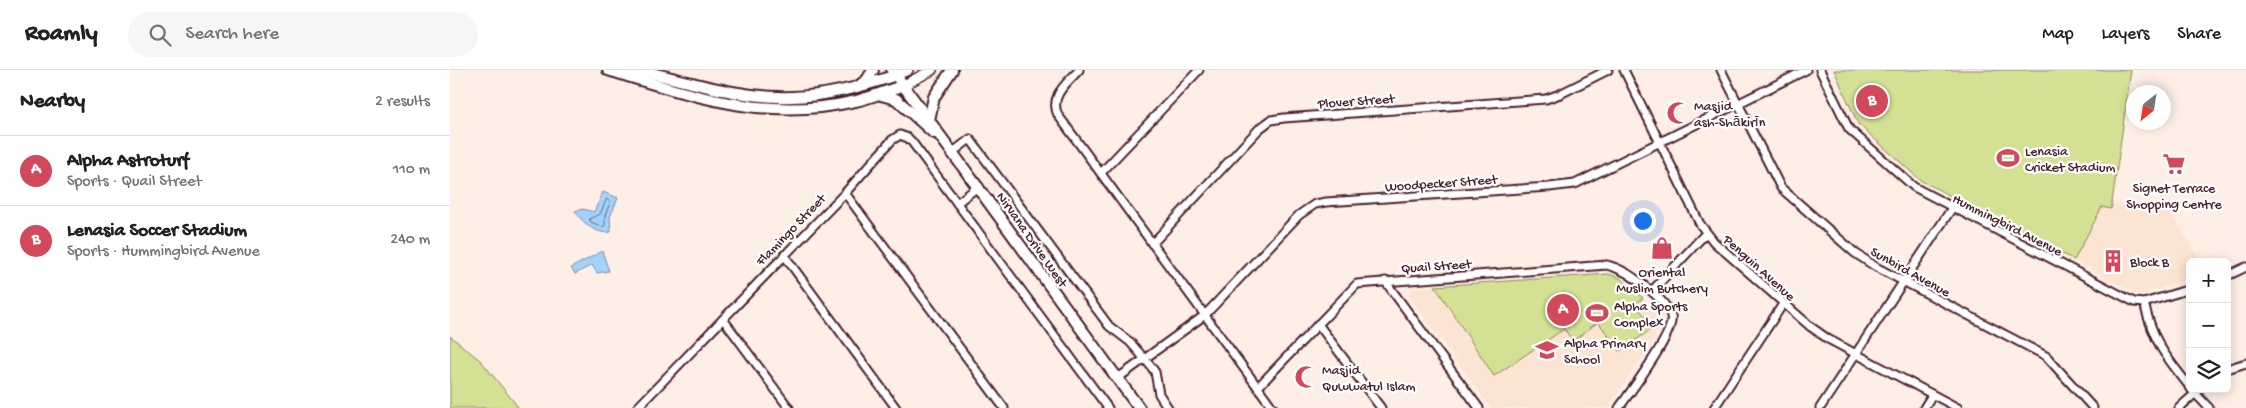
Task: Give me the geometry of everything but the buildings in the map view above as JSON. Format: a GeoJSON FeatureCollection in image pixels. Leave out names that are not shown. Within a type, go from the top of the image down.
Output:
{"type":"FeatureCollection","features":[{"type":"Feature","properties":{"kind":"main road"},"geometry":{"type":"LineString","coordinates":[[608,70],[699,98],[766,109],[821,107],[859,100],[904,85]]}},
{"type":"Feature","properties":{"kind":"main road"},"geometry":{"type":"LineString","coordinates":[[638,70],[706,86],[770,96],[809,96],[855,89],[894,73]]}},
{"type":"Feature","properties":{"kind":"main road"},"geometry":{"type":"LineString","coordinates":[[855,89],[867,80],[873,70]]}},
{"type":"Feature","properties":{"kind":"main road"},"geometry":{"type":"LineString","coordinates":[[930,120],[934,97],[952,70]]}},
{"type":"Feature","properties":{"kind":"main road","name":"Nirvana Drive West"},"geometry":{"type":"LineString","coordinates":[[894,73],[979,186],[1069,314],[1139,408]]}},
{"type":"Feature","properties":{"kind":"main road"},"geometry":{"type":"LineString","coordinates":[[876,95],[896,99],[950,148]]}},
{"type":"Feature","properties":{"kind":"street"},"geometry":{"type":"LineString","coordinates":[[894,73],[908,70]]}},
{"type":"Feature","properties":{"kind":"street"},"geometry":{"type":"LineString","coordinates":[[904,85],[932,70]]}},
{"type":"Feature","properties":{"kind":"street"},"geometry":{"type":"LineString","coordinates":[[1079,70],[1060,91],[1055,100],[1056,110],[1061,120],[1273,408]]}},
{"type":"Feature","properties":{"kind":"street"},"geometry":{"type":"LineString","coordinates":[[1100,174],[1199,70]]}},
{"type":"Feature","properties":{"kind":"street","name":"Plover Street"},"geometry":{"type":"LineString","coordinates":[[1152,244],[1259,130],[1271,120],[1546,99],[1608,70]]}},
{"type":"Feature","properties":{"kind":"street","name":"Penguin Avenue"},"geometry":{"type":"LineString","coordinates":[[1624,70],[1706,233],[1783,304],[1828,339],[1958,408]]}},
{"type":"Feature","properties":{"kind":"street","name":"Sunbird Avenue"},"geometry":{"type":"LineString","coordinates":[[1721,70],[1781,188],[1855,253],[1904,283],[2046,356],[2093,408]]}},
{"type":"Feature","properties":{"kind":"street","name":"Woodpecker Street"},"geometry":{"type":"LineString","coordinates":[[1118,378],[1205,315],[1299,215],[1315,204],[1567,186],[1589,177],[1806,70]]}},
{"type":"Feature","properties":{"kind":"street","name":"Hummingbird Avenue"},"geometry":{"type":"LineString","coordinates":[[1820,70],[1852,133],[1914,187],[2125,298],[2144,304]]}},
{"type":"Feature","properties":{"kind":"street","name":"Flamingo Street"},"geometry":{"type":"LineString","coordinates":[[637,408],[845,192],[892,140],[900,135],[912,142],[957,202]]}},
{"type":"Feature","properties":{"kind":"street"},"geometry":{"type":"LineString","coordinates":[[950,148],[970,139],[1109,326],[1130,342],[1145,358],[1155,372],[1159,394],[1168,408]]}},
{"type":"Feature","properties":{"kind":"street"},"geometry":{"type":"LineString","coordinates":[[979,186],[957,202],[1108,408]]}},
{"type":"Feature","properties":{"kind":"street"},"geometry":{"type":"LineString","coordinates":[[845,192],[1004,408]]}},
{"type":"Feature","properties":{"kind":"street"},"geometry":{"type":"LineString","coordinates":[[1820,408],[1952,208]]}},
{"type":"Feature","properties":{"kind":"street"},"geometry":{"type":"LineString","coordinates":[[1652,291],[1706,233]]}},
{"type":"Feature","properties":{"kind":"street"},"geometry":{"type":"LineString","coordinates":[[784,255],[896,408]]}},
{"type":"Feature","properties":{"kind":"street","name":"Quail Street"},"geometry":{"type":"LineString","coordinates":[[1258,387],[1357,284],[1607,265],[1624,270],[1652,291],[1671,315],[1670,329],[1619,408]]}},
{"type":"Feature","properties":{"kind":"street"},"geometry":{"type":"LineString","coordinates":[[2231,274],[2246,267]]}},
{"type":"Feature","properties":{"kind":"street"},"geometry":{"type":"LineString","coordinates":[[1385,281],[1479,408]]}},
{"type":"Feature","properties":{"kind":"street"},"geometry":{"type":"LineString","coordinates":[[2186,290],[2144,304],[2154,338],[2186,380]]}},
{"type":"Feature","properties":{"kind":"street"},"geometry":{"type":"LineString","coordinates":[[1714,408],[1783,304]]}},
{"type":"Feature","properties":{"kind":"street"},"geometry":{"type":"LineString","coordinates":[[723,318],[789,408]]}},
{"type":"Feature","properties":{"kind":"street"},"geometry":{"type":"LineString","coordinates":[[1318,324],[1381,408]]}},
{"type":"Feature","properties":{"kind":"street"},"geometry":{"type":"LineString","coordinates":[[2231,368],[2246,363]]}},
{"type":"Feature","properties":{"kind":"street"},"geometry":{"type":"LineString","coordinates":[[2179,408],[2192,393]]}},
{"type":"Feature","properties":{"kind":"street"},"geometry":{"type":"LineString","coordinates":[[2196,393],[2209,408]]}},
{"type":"Feature","properties":{"kind":"street"},"geometry":{"type":"LineString","coordinates":[[1924,408],[1932,394]]}},
{"type":"Feature","properties":{"kind":"shaded area"},"geometry":{"type":"Polygon","coordinates":[[[2112,204],[2170,212],[2199,258],[2186,258],[2186,280],[2139,295],[2074,260],[2102,206],[2111,209],[2112,204]]]}},
{"type":"Feature","properties":{"kind":"shaded area","name":"Alpha Primary School"},"geometry":{"type":"Polygon","coordinates":[[[1609,274],[1620,278],[1662,315],[1663,325],[1608,408],[1491,408],[1408,295],[1413,288],[1609,274]]]}},
{"type":"Feature","properties":{"kind":"green space","name":"Lenasia Cricket Stadium"},"geometry":{"type":"Polygon","coordinates":[[[1834,70],[2131,70],[2129,85],[2126,85],[2126,105],[2111,209],[2102,207],[2074,260],[2040,242],[2040,240],[2030,235],[2027,236],[1920,180],[1858,124],[1834,70]]]}},
{"type":"Feature","properties":{"kind":"green space"},"geometry":{"type":"Polygon","coordinates":[[[1609,274],[1620,278],[1643,298],[1636,304],[1653,328],[1620,351],[1598,322],[1573,341],[1564,329],[1494,376],[1435,286],[1609,274]]]}},
{"type":"Feature","properties":{"kind":"green space"},"geometry":{"type":"Polygon","coordinates":[[[450,336],[481,361],[519,408],[450,408],[450,336]]]}},
{"type":"Feature","properties":{"kind":"water"},"geometry":{"type":"Polygon","coordinates":[[[603,192],[618,198],[610,217],[611,232],[595,230],[582,220],[575,211],[583,209],[594,212],[603,192]]]}},
{"type":"Feature","properties":{"kind":"water"},"geometry":{"type":"Polygon","coordinates":[[[602,251],[609,271],[597,273],[592,265],[575,274],[571,268],[602,251]]]}},
{"type":"Feature","properties":{"kind":"place","name":"Lenasia Soccer Stadium"},"geometry":{"type":"Point","coordinates":[1872,101]}},
{"type":"Feature","properties":{"kind":"place","name":"Masjid ash-Shākirīn"},"geometry":{"type":"Point","coordinates":[1678,113]}},
{"type":"Feature","properties":{"kind":"place","name":"Lenasia Cricket Stadium"},"geometry":{"type":"Point","coordinates":[2008,158]}},
{"type":"Feature","properties":{"kind":"place","name":"Signet Terrace Shopping Centre"},"geometry":{"type":"Point","coordinates":[2174,164]}},
{"type":"Feature","properties":{"kind":"place","name":"Oriental Muslim Butchery"},"geometry":{"type":"Point","coordinates":[1662,248]}},
{"type":"Feature","properties":{"kind":"place","name":"Block B"},"geometry":{"type":"Point","coordinates":[2113,261]}},
{"type":"Feature","properties":{"kind":"place","name":"Alpha Astroturf"},"geometry":{"type":"Point","coordinates":[1563,310]}},
{"type":"Feature","properties":{"kind":"place","name":"Alpha Sports Complex"},"geometry":{"type":"Point","coordinates":[1597,313]}},
{"type":"Feature","properties":{"kind":"place","name":"Alpha Primary School"},"geometry":{"type":"Point","coordinates":[1547,350]}},
{"type":"Feature","properties":{"kind":"place","name":"Masjid Quwwatul Islam"},"geometry":{"type":"Point","coordinates":[1306,377]}}]}
